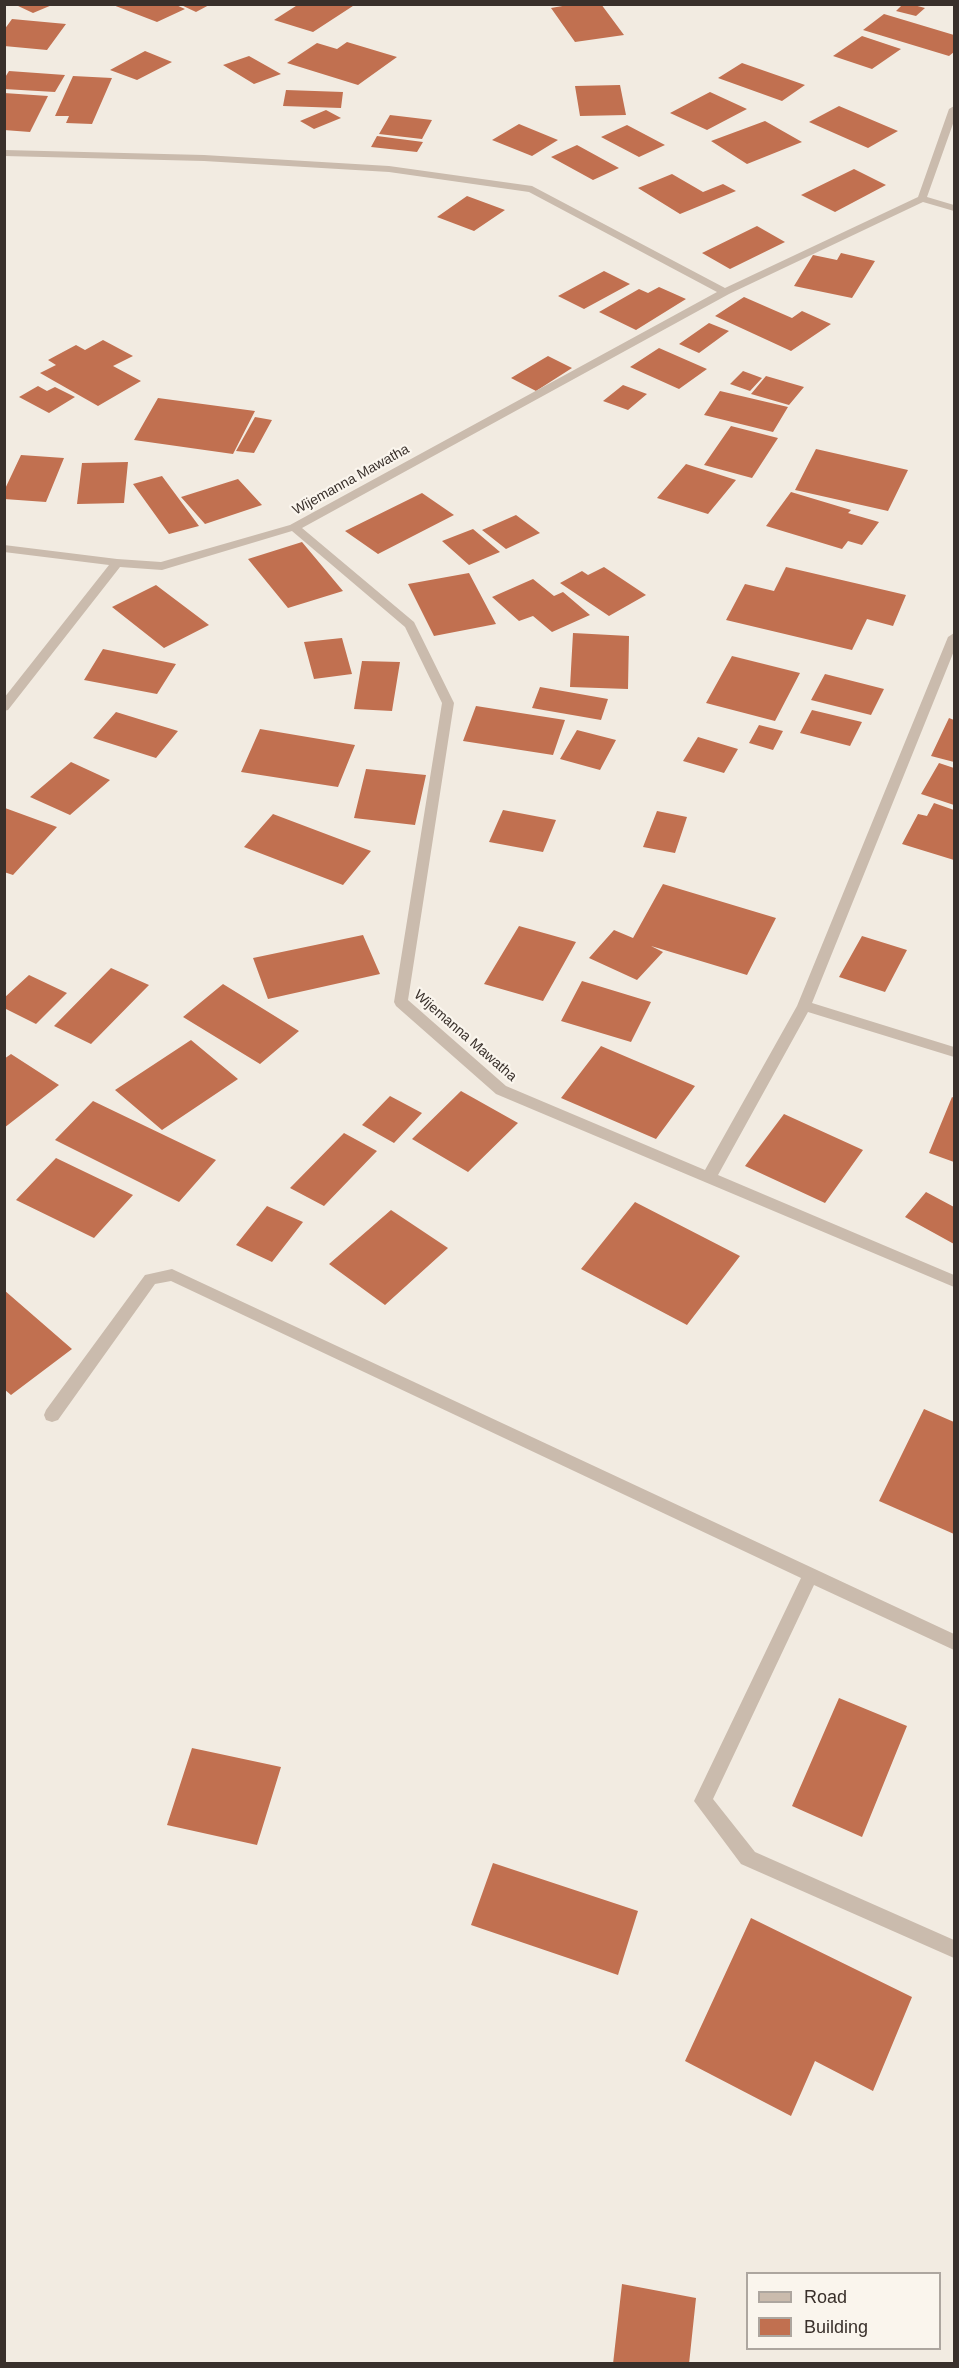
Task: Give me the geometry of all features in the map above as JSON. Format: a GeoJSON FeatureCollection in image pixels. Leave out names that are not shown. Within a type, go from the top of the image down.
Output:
{"type":"FeatureCollection","features":[{"type":"Feature","properties":{"kind":"street"},"geometry":{"type":"LineString","coordinates":[[954,109],[922,199],[954,208]]}},
{"type":"Feature","properties":{"kind":"street"},"geometry":{"type":"LineString","coordinates":[[4,153],[204,158],[389,170],[532,189],[725,292]]}},
{"type":"Feature","properties":{"kind":"street","name":"Wijemanna Mawatha"},"geometry":{"type":"LineString","coordinates":[[922,199],[725,292],[294,528],[410,625],[448,703],[401,1002],[501,1090],[954,1281]]}},
{"type":"Feature","properties":{"kind":"street"},"geometry":{"type":"LineString","coordinates":[[4,548],[117,563],[162,566],[294,528]]}},
{"type":"Feature","properties":{"kind":"street"},"geometry":{"type":"LineString","coordinates":[[4,706],[117,563]]}},
{"type":"Feature","properties":{"kind":"street"},"geometry":{"type":"LineString","coordinates":[[708,1177],[804,1006],[954,637]]}},
{"type":"Feature","properties":{"kind":"street"},"geometry":{"type":"LineString","coordinates":[[804,1006],[954,1052]]}},
{"type":"Feature","properties":{"kind":"street"},"geometry":{"type":"LineString","coordinates":[[52,1415],[150,1279],[171,1275],[954,1642]]}},
{"type":"Feature","properties":{"kind":"street"},"geometry":{"type":"LineString","coordinates":[[811,1574],[703,1801],[748,1858],[954,1949]]}},
{"type":"Feature","properties":{"kind":"building"},"geometry":{"type":"Polygon","coordinates":[[[174,4],[185,9],[157,22],[113,5],[174,4]]]}},
{"type":"Feature","properties":{"kind":"building"},"geometry":{"type":"Polygon","coordinates":[[[179,4],[211,4],[196,12],[179,4]]]}},
{"type":"Feature","properties":{"kind":"building"},"geometry":{"type":"Polygon","coordinates":[[[299,4],[356,4],[313,32],[274,20],[299,4]]]}},
{"type":"Feature","properties":{"kind":"building"},"geometry":{"type":"Polygon","coordinates":[[[574,4],[601,4],[624,35],[575,42],[551,8],[574,4]]]}},
{"type":"Feature","properties":{"kind":"building"},"geometry":{"type":"Polygon","coordinates":[[[903,4],[925,8],[916,16],[896,11],[903,4]]]}},
{"type":"Feature","properties":{"kind":"building"},"geometry":{"type":"Polygon","coordinates":[[[16,5],[52,5],[33,13],[16,5]]]}},
{"type":"Feature","properties":{"kind":"building"},"geometry":{"type":"Polygon","coordinates":[[[884,14],[954,35],[954,52],[949,56],[863,30],[884,14]]]}},
{"type":"Feature","properties":{"kind":"building"},"geometry":{"type":"Polygon","coordinates":[[[12,19],[66,24],[47,50],[4,46],[4,30],[12,19]]]}},
{"type":"Feature","properties":{"kind":"building"},"geometry":{"type":"Polygon","coordinates":[[[862,36],[901,49],[872,69],[833,56],[862,36]]]}},
{"type":"Feature","properties":{"kind":"building"},"geometry":{"type":"Polygon","coordinates":[[[347,42],[397,57],[358,85],[287,63],[317,43],[337,49],[347,42]]]}},
{"type":"Feature","properties":{"kind":"building"},"geometry":{"type":"Polygon","coordinates":[[[145,51],[172,62],[137,80],[110,70],[145,51]]]}},
{"type":"Feature","properties":{"kind":"building"},"geometry":{"type":"Polygon","coordinates":[[[249,56],[281,74],[254,84],[223,65],[249,56]]]}},
{"type":"Feature","properties":{"kind":"building"},"geometry":{"type":"Polygon","coordinates":[[[742,63],[805,85],[782,101],[718,78],[742,63]]]}},
{"type":"Feature","properties":{"kind":"building"},"geometry":{"type":"Polygon","coordinates":[[[9,71],[65,75],[55,92],[4,89],[4,79],[9,71]]]}},
{"type":"Feature","properties":{"kind":"building"},"geometry":{"type":"Polygon","coordinates":[[[73,76],[112,78],[92,124],[66,123],[69,116],[55,116],[73,76]]]}},
{"type":"Feature","properties":{"kind":"building"},"geometry":{"type":"Polygon","coordinates":[[[620,85],[626,115],[580,116],[575,86],[620,85]]]}},
{"type":"Feature","properties":{"kind":"building"},"geometry":{"type":"Polygon","coordinates":[[[286,90],[343,92],[341,108],[283,106],[286,90]]]}},
{"type":"Feature","properties":{"kind":"building"},"geometry":{"type":"Polygon","coordinates":[[[710,92],[747,109],[707,130],[670,113],[710,92]]]}},
{"type":"Feature","properties":{"kind":"building"},"geometry":{"type":"Polygon","coordinates":[[[4,93],[48,96],[30,132],[4,130],[4,93]]]}},
{"type":"Feature","properties":{"kind":"building"},"geometry":{"type":"Polygon","coordinates":[[[839,106],[898,131],[868,148],[809,122],[839,106]]]}},
{"type":"Feature","properties":{"kind":"building"},"geometry":{"type":"Polygon","coordinates":[[[326,110],[341,118],[314,129],[300,121],[326,110]]]}},
{"type":"Feature","properties":{"kind":"building"},"geometry":{"type":"Polygon","coordinates":[[[390,115],[432,120],[422,139],[379,134],[390,115]]]}},
{"type":"Feature","properties":{"kind":"building"},"geometry":{"type":"Polygon","coordinates":[[[765,121],[802,142],[747,164],[711,141],[765,121]]]}},
{"type":"Feature","properties":{"kind":"building"},"geometry":{"type":"Polygon","coordinates":[[[519,124],[558,140],[532,156],[492,140],[519,124]]]}},
{"type":"Feature","properties":{"kind":"building"},"geometry":{"type":"Polygon","coordinates":[[[627,125],[665,145],[639,157],[601,137],[627,125]]]}},
{"type":"Feature","properties":{"kind":"building"},"geometry":{"type":"Polygon","coordinates":[[[377,136],[423,142],[417,152],[371,147],[377,136]]]}},
{"type":"Feature","properties":{"kind":"building"},"geometry":{"type":"Polygon","coordinates":[[[577,145],[619,168],[593,180],[551,157],[577,145]]]}},
{"type":"Feature","properties":{"kind":"building"},"geometry":{"type":"Polygon","coordinates":[[[854,169],[886,185],[835,212],[801,195],[854,169]]]}},
{"type":"Feature","properties":{"kind":"building"},"geometry":{"type":"Polygon","coordinates":[[[672,174],[703,192],[723,184],[736,191],[680,214],[638,188],[672,174]]]}},
{"type":"Feature","properties":{"kind":"building"},"geometry":{"type":"Polygon","coordinates":[[[467,196],[505,210],[474,231],[437,217],[467,196]]]}},
{"type":"Feature","properties":{"kind":"building"},"geometry":{"type":"Polygon","coordinates":[[[757,226],[785,242],[730,269],[702,253],[757,226]]]}},
{"type":"Feature","properties":{"kind":"building"},"geometry":{"type":"Polygon","coordinates":[[[841,253],[875,261],[852,298],[794,286],[813,255],[837,260],[841,253]]]}},
{"type":"Feature","properties":{"kind":"building"},"geometry":{"type":"Polygon","coordinates":[[[604,271],[630,284],[584,309],[558,296],[604,271]]]}},
{"type":"Feature","properties":{"kind":"building"},"geometry":{"type":"Polygon","coordinates":[[[659,287],[686,299],[636,330],[599,312],[639,289],[648,293],[659,287]]]}},
{"type":"Feature","properties":{"kind":"building"},"geometry":{"type":"Polygon","coordinates":[[[744,297],[792,318],[802,311],[831,324],[791,351],[715,316],[744,297]]]}},
{"type":"Feature","properties":{"kind":"building"},"geometry":{"type":"Polygon","coordinates":[[[709,323],[729,331],[699,353],[679,344],[709,323]]]}},
{"type":"Feature","properties":{"kind":"building"},"geometry":{"type":"Polygon","coordinates":[[[103,340],[133,356],[113,366],[141,381],[98,406],[40,373],[56,365],[48,360],[76,345],[85,350],[103,340]]]}},
{"type":"Feature","properties":{"kind":"building"},"geometry":{"type":"Polygon","coordinates":[[[659,348],[707,369],[679,389],[630,367],[659,348]]]}},
{"type":"Feature","properties":{"kind":"building"},"geometry":{"type":"Polygon","coordinates":[[[548,356],[572,368],[536,391],[511,378],[548,356]]]}},
{"type":"Feature","properties":{"kind":"building"},"geometry":{"type":"Polygon","coordinates":[[[743,371],[762,378],[750,391],[730,384],[743,371]]]}},
{"type":"Feature","properties":{"kind":"building"},"geometry":{"type":"Polygon","coordinates":[[[766,376],[804,387],[789,405],[751,394],[766,376]]]}},
{"type":"Feature","properties":{"kind":"building"},"geometry":{"type":"Polygon","coordinates":[[[623,385],[647,394],[628,410],[603,401],[623,385]]]}},
{"type":"Feature","properties":{"kind":"building"},"geometry":{"type":"Polygon","coordinates":[[[38,386],[47,391],[55,387],[75,397],[49,413],[19,397],[38,386]]]}},
{"type":"Feature","properties":{"kind":"building"},"geometry":{"type":"Polygon","coordinates":[[[720,391],[788,407],[773,432],[704,415],[720,391]]]}},
{"type":"Feature","properties":{"kind":"building"},"geometry":{"type":"Polygon","coordinates":[[[158,398],[255,411],[233,454],[134,440],[158,398]]]}},
{"type":"Feature","properties":{"kind":"building"},"geometry":{"type":"Polygon","coordinates":[[[255,417],[272,420],[254,453],[236,451],[255,417]]]}},
{"type":"Feature","properties":{"kind":"building"},"geometry":{"type":"Polygon","coordinates":[[[731,426],[778,438],[752,478],[704,465],[731,426]]]}},
{"type":"Feature","properties":{"kind":"building"},"geometry":{"type":"Polygon","coordinates":[[[816,449],[908,470],[888,511],[795,490],[816,449]]]}},
{"type":"Feature","properties":{"kind":"building"},"geometry":{"type":"Polygon","coordinates":[[[21,455],[64,458],[46,502],[4,499],[4,491],[21,455]]]}},
{"type":"Feature","properties":{"kind":"building"},"geometry":{"type":"Polygon","coordinates":[[[128,462],[124,503],[77,504],[82,463],[128,462]]]}},
{"type":"Feature","properties":{"kind":"building"},"geometry":{"type":"Polygon","coordinates":[[[686,464],[736,480],[708,514],[657,498],[686,464]]]}},
{"type":"Feature","properties":{"kind":"building"},"geometry":{"type":"Polygon","coordinates":[[[162,476],[199,526],[169,534],[133,484],[162,476]]]}},
{"type":"Feature","properties":{"kind":"building"},"geometry":{"type":"Polygon","coordinates":[[[238,479],[262,505],[205,524],[181,497],[238,479]]]}},
{"type":"Feature","properties":{"kind":"building"},"geometry":{"type":"Polygon","coordinates":[[[791,492],[851,510],[848,513],[879,522],[862,545],[848,541],[842,549],[766,526],[791,492]]]}},
{"type":"Feature","properties":{"kind":"building"},"geometry":{"type":"Polygon","coordinates":[[[422,493],[454,515],[378,554],[345,531],[422,493]]]}},
{"type":"Feature","properties":{"kind":"building"},"geometry":{"type":"Polygon","coordinates":[[[516,515],[540,533],[506,549],[482,530],[516,515]]]}},
{"type":"Feature","properties":{"kind":"building"},"geometry":{"type":"Polygon","coordinates":[[[473,529],[500,552],[469,565],[442,541],[473,529]]]}},
{"type":"Feature","properties":{"kind":"building"},"geometry":{"type":"Polygon","coordinates":[[[302,542],[343,591],[288,608],[248,559],[302,542]]]}},
{"type":"Feature","properties":{"kind":"building"},"geometry":{"type":"Polygon","coordinates":[[[604,567],[646,595],[609,616],[560,583],[582,571],[588,575],[604,567]]]}},
{"type":"Feature","properties":{"kind":"building"},"geometry":{"type":"Polygon","coordinates":[[[786,567],[906,595],[893,626],[867,619],[852,650],[726,620],[745,584],[774,591],[786,567]]]}},
{"type":"Feature","properties":{"kind":"building"},"geometry":{"type":"Polygon","coordinates":[[[469,573],[496,624],[434,636],[408,584],[469,573]]]}},
{"type":"Feature","properties":{"kind":"building"},"geometry":{"type":"Polygon","coordinates":[[[533,579],[554,596],[563,592],[590,615],[552,632],[533,616],[519,621],[492,597],[533,579]]]}},
{"type":"Feature","properties":{"kind":"building"},"geometry":{"type":"Polygon","coordinates":[[[156,585],[209,625],[164,648],[112,607],[156,585]]]}},
{"type":"Feature","properties":{"kind":"building"},"geometry":{"type":"Polygon","coordinates":[[[573,633],[629,636],[628,689],[570,687],[573,633]]]}},
{"type":"Feature","properties":{"kind":"building"},"geometry":{"type":"Polygon","coordinates":[[[342,638],[352,674],[314,679],[304,642],[342,638]]]}},
{"type":"Feature","properties":{"kind":"building"},"geometry":{"type":"Polygon","coordinates":[[[103,649],[176,664],[157,694],[84,680],[103,649]]]}},
{"type":"Feature","properties":{"kind":"building"},"geometry":{"type":"Polygon","coordinates":[[[732,656],[800,673],[775,721],[706,703],[732,656]]]}},
{"type":"Feature","properties":{"kind":"building"},"geometry":{"type":"Polygon","coordinates":[[[362,661],[400,662],[392,711],[354,709],[362,661]]]}},
{"type":"Feature","properties":{"kind":"building"},"geometry":{"type":"Polygon","coordinates":[[[825,674],[884,689],[871,715],[811,700],[825,674]]]}},
{"type":"Feature","properties":{"kind":"building"},"geometry":{"type":"Polygon","coordinates":[[[540,687],[608,699],[601,720],[532,708],[540,687]]]}},
{"type":"Feature","properties":{"kind":"building"},"geometry":{"type":"Polygon","coordinates":[[[476,706],[565,720],[553,755],[463,741],[476,706]]]}},
{"type":"Feature","properties":{"kind":"building"},"geometry":{"type":"Polygon","coordinates":[[[812,710],[862,722],[850,746],[800,733],[812,710]]]}},
{"type":"Feature","properties":{"kind":"building"},"geometry":{"type":"Polygon","coordinates":[[[116,712],[178,731],[156,758],[93,738],[116,712]]]}},
{"type":"Feature","properties":{"kind":"building"},"geometry":{"type":"Polygon","coordinates":[[[949,718],[954,720],[954,762],[931,756],[949,718]]]}},
{"type":"Feature","properties":{"kind":"building"},"geometry":{"type":"Polygon","coordinates":[[[759,725],[783,731],[773,750],[749,743],[759,725]]]}},
{"type":"Feature","properties":{"kind":"building"},"geometry":{"type":"Polygon","coordinates":[[[260,729],[355,745],[338,787],[241,772],[260,729]]]}},
{"type":"Feature","properties":{"kind":"building"},"geometry":{"type":"Polygon","coordinates":[[[577,730],[616,740],[600,770],[560,759],[577,730]]]}},
{"type":"Feature","properties":{"kind":"building"},"geometry":{"type":"Polygon","coordinates":[[[698,737],[738,749],[724,773],[683,761],[698,737]]]}},
{"type":"Feature","properties":{"kind":"building"},"geometry":{"type":"Polygon","coordinates":[[[71,762],[110,780],[70,815],[30,797],[71,762]]]}},
{"type":"Feature","properties":{"kind":"building"},"geometry":{"type":"Polygon","coordinates":[[[939,763],[954,768],[954,805],[921,794],[939,763]]]}},
{"type":"Feature","properties":{"kind":"building"},"geometry":{"type":"Polygon","coordinates":[[[366,769],[426,775],[415,825],[354,818],[366,769]]]}},
{"type":"Feature","properties":{"kind":"building"},"geometry":{"type":"Polygon","coordinates":[[[934,803],[954,810],[954,860],[902,844],[918,814],[927,816],[934,803]]]}},
{"type":"Feature","properties":{"kind":"building"},"geometry":{"type":"Polygon","coordinates":[[[5,808],[57,827],[13,875],[4,872],[5,808]]]}},
{"type":"Feature","properties":{"kind":"building"},"geometry":{"type":"Polygon","coordinates":[[[503,810],[556,820],[543,852],[489,842],[503,810]]]}},
{"type":"Feature","properties":{"kind":"building"},"geometry":{"type":"Polygon","coordinates":[[[657,811],[687,817],[675,853],[643,847],[657,811]]]}},
{"type":"Feature","properties":{"kind":"building"},"geometry":{"type":"Polygon","coordinates":[[[273,814],[371,851],[343,885],[244,847],[273,814]]]}},
{"type":"Feature","properties":{"kind":"building"},"geometry":{"type":"Polygon","coordinates":[[[663,884],[776,918],[747,975],[651,946],[663,952],[637,980],[589,958],[614,930],[633,938],[663,884]]]}},
{"type":"Feature","properties":{"kind":"building"},"geometry":{"type":"Polygon","coordinates":[[[519,926],[576,942],[543,1001],[484,984],[519,926]]]}},
{"type":"Feature","properties":{"kind":"building"},"geometry":{"type":"Polygon","coordinates":[[[363,935],[380,974],[268,999],[253,958],[363,935]]]}},
{"type":"Feature","properties":{"kind":"building"},"geometry":{"type":"Polygon","coordinates":[[[862,936],[907,950],[885,992],[839,977],[862,936]]]}},
{"type":"Feature","properties":{"kind":"building"},"geometry":{"type":"Polygon","coordinates":[[[111,968],[149,985],[91,1044],[54,1026],[111,968]]]}},
{"type":"Feature","properties":{"kind":"building"},"geometry":{"type":"Polygon","coordinates":[[[29,975],[67,993],[36,1024],[4,1008],[4,998],[29,975]]]}},
{"type":"Feature","properties":{"kind":"building"},"geometry":{"type":"Polygon","coordinates":[[[582,981],[651,1002],[631,1042],[561,1021],[582,981]]]}},
{"type":"Feature","properties":{"kind":"building"},"geometry":{"type":"Polygon","coordinates":[[[223,984],[299,1031],[260,1064],[183,1017],[223,984]]]}},
{"type":"Feature","properties":{"kind":"building"},"geometry":{"type":"Polygon","coordinates":[[[191,1040],[238,1079],[162,1130],[115,1090],[191,1040]]]}},
{"type":"Feature","properties":{"kind":"building"},"geometry":{"type":"Polygon","coordinates":[[[601,1046],[695,1086],[656,1139],[561,1098],[601,1046]]]}},
{"type":"Feature","properties":{"kind":"building"},"geometry":{"type":"Polygon","coordinates":[[[11,1054],[59,1085],[4,1128],[4,1059],[11,1054]]]}},
{"type":"Feature","properties":{"kind":"building"},"geometry":{"type":"Polygon","coordinates":[[[461,1091],[518,1123],[468,1172],[412,1139],[461,1091]]]}},
{"type":"Feature","properties":{"kind":"building"},"geometry":{"type":"Polygon","coordinates":[[[390,1096],[422,1113],[394,1143],[362,1125],[390,1096]]]}},
{"type":"Feature","properties":{"kind":"building"},"geometry":{"type":"Polygon","coordinates":[[[952,1097],[954,1098],[954,1162],[929,1153],[952,1097]]]}},
{"type":"Feature","properties":{"kind":"building"},"geometry":{"type":"Polygon","coordinates":[[[93,1101],[216,1160],[179,1202],[55,1140],[93,1101]]]}},
{"type":"Feature","properties":{"kind":"building"},"geometry":{"type":"Polygon","coordinates":[[[784,1114],[863,1150],[825,1203],[745,1166],[784,1114]]]}},
{"type":"Feature","properties":{"kind":"building"},"geometry":{"type":"Polygon","coordinates":[[[344,1133],[377,1151],[324,1206],[290,1188],[344,1133]]]}},
{"type":"Feature","properties":{"kind":"building"},"geometry":{"type":"Polygon","coordinates":[[[56,1158],[133,1195],[94,1238],[16,1200],[56,1158]]]}},
{"type":"Feature","properties":{"kind":"building"},"geometry":{"type":"Polygon","coordinates":[[[926,1192],[954,1207],[954,1244],[905,1217],[926,1192]]]}},
{"type":"Feature","properties":{"kind":"building"},"geometry":{"type":"Polygon","coordinates":[[[635,1202],[740,1256],[687,1325],[581,1269],[635,1202]]]}},
{"type":"Feature","properties":{"kind":"building"},"geometry":{"type":"Polygon","coordinates":[[[267,1206],[303,1222],[272,1262],[236,1245],[267,1206]]]}},
{"type":"Feature","properties":{"kind":"building"},"geometry":{"type":"Polygon","coordinates":[[[391,1210],[448,1248],[385,1305],[329,1264],[391,1210]]]}},
{"type":"Feature","properties":{"kind":"building"},"geometry":{"type":"Polygon","coordinates":[[[4,1290],[72,1349],[11,1395],[4,1389],[4,1290]]]}},
{"type":"Feature","properties":{"kind":"building"},"geometry":{"type":"Polygon","coordinates":[[[924,1409],[954,1422],[954,1534],[879,1501],[924,1409]]]}},
{"type":"Feature","properties":{"kind":"building"},"geometry":{"type":"Polygon","coordinates":[[[839,1698],[907,1726],[862,1837],[792,1806],[839,1698]]]}},
{"type":"Feature","properties":{"kind":"building"},"geometry":{"type":"Polygon","coordinates":[[[192,1748],[281,1767],[257,1845],[167,1825],[192,1748]]]}},
{"type":"Feature","properties":{"kind":"building"},"geometry":{"type":"Polygon","coordinates":[[[493,1863],[638,1911],[618,1975],[471,1925],[493,1863]]]}},
{"type":"Feature","properties":{"kind":"building"},"geometry":{"type":"Polygon","coordinates":[[[751,1918],[912,1997],[873,2091],[815,2061],[791,2116],[685,2061],[751,1918]]]}},
{"type":"Feature","properties":{"kind":"building"},"geometry":{"type":"Polygon","coordinates":[[[622,2284],[696,2298],[689,2364],[613,2364],[622,2284]]]}}]}
